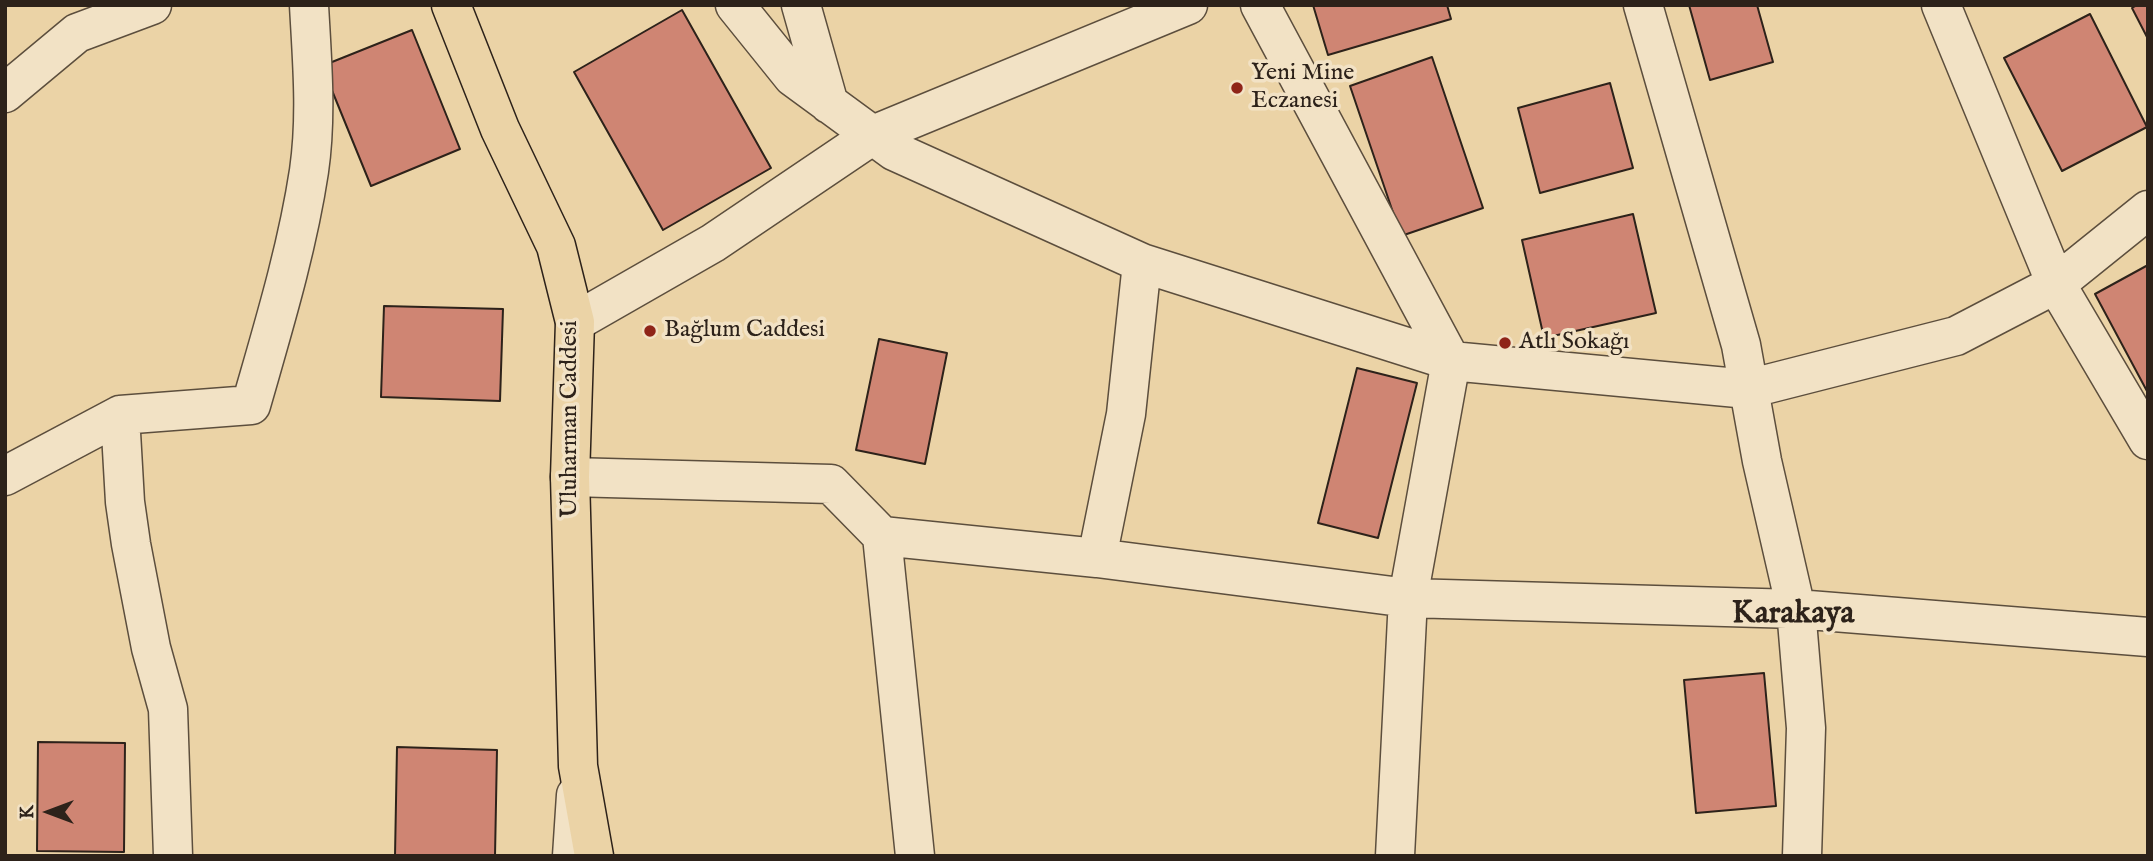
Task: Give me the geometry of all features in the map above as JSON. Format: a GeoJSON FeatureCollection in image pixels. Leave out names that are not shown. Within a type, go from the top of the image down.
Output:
{"type":"FeatureCollection","features":[{"type":"Feature","properties":{"kind":"main road","name":"Uluharman Caddesi"},"geometry":{"type":"LineString","coordinates":[[451,5],[500,129],[556,246],[575,322],[570,477],[578,766],[594,856]]}},
{"type":"Feature","properties":{"kind":"street"},"geometry":{"type":"LineString","coordinates":[[5,93],[77,33],[152,5]]}},
{"type":"Feature","properties":{"kind":"street"},"geometry":{"type":"LineString","coordinates":[[5,476],[120,415],[251,405],[284,286],[309,170],[314,88],[309,5]]}},
{"type":"Feature","properties":{"kind":"street"},"geometry":{"type":"LineString","coordinates":[[735,5],[793,77],[894,151],[1142,263],[1451,361],[1748,389],[1956,336],[2056,284],[2148,210]]}},
{"type":"Feature","properties":{"kind":"street"},"geometry":{"type":"LineString","coordinates":[[801,5],[829,104]]}},
{"type":"Feature","properties":{"kind":"street"},"geometry":{"type":"LineString","coordinates":[[575,322],[713,243],[873,135],[1188,5]]}},
{"type":"Feature","properties":{"kind":"street"},"geometry":{"type":"LineString","coordinates":[[1260,5],[1451,361],[1408,598],[1395,856]]}},
{"type":"Feature","properties":{"kind":"street"},"geometry":{"type":"LineString","coordinates":[[1643,5],[1741,345],[1762,461],[1796,609],[1805,728],[1802,856]]}},
{"type":"Feature","properties":{"kind":"street"},"geometry":{"type":"LineString","coordinates":[[1941,5],[2056,284],[2148,440]]}},
{"type":"Feature","properties":{"kind":"street"},"geometry":{"type":"LineString","coordinates":[[1097,558],[1126,414],[1142,263]]}},
{"type":"Feature","properties":{"kind":"street"},"geometry":{"type":"LineString","coordinates":[[120,415],[125,502],[131,544],[151,648],[168,709],[173,856]]}},
{"type":"Feature","properties":{"kind":"street"},"geometry":{"type":"LineString","coordinates":[[570,477],[831,484],[882,536],[915,856]]}},
{"type":"Feature","properties":{"kind":"street"},"geometry":{"type":"LineString","coordinates":[[882,536],[1097,558],[1408,598],[1796,609],[2148,637]]}},
{"type":"Feature","properties":{"kind":"street"},"geometry":{"type":"LineString","coordinates":[[572,856],[578,766]]}},
{"type":"Feature","properties":{"kind":"building"},"geometry":{"type":"Polygon","coordinates":[[[1313,5],[1447,5],[1451,19],[1328,55],[1313,5]]]}},
{"type":"Feature","properties":{"kind":"building"},"geometry":{"type":"Polygon","coordinates":[[[1689,5],[1757,5],[1773,62],[1710,80],[1689,5]]]}},
{"type":"Feature","properties":{"kind":"building"},"geometry":{"type":"Polygon","coordinates":[[[2148,5],[2148,39],[2132,8],[2148,5]]]}},
{"type":"Feature","properties":{"kind":"building"},"geometry":{"type":"Polygon","coordinates":[[[682,10],[771,168],[663,230],[574,72],[682,10]]]}},
{"type":"Feature","properties":{"kind":"building"},"geometry":{"type":"Polygon","coordinates":[[[2090,14],[2147,127],[2062,171],[2004,58],[2090,14]]]}},
{"type":"Feature","properties":{"kind":"building"},"geometry":{"type":"Polygon","coordinates":[[[412,30],[460,149],[371,186],[322,66],[412,30]]]}},
{"type":"Feature","properties":{"kind":"building"},"geometry":{"type":"Polygon","coordinates":[[[1432,57],[1483,208],[1401,236],[1350,86],[1432,57]]]}},
{"type":"Feature","properties":{"kind":"building"},"geometry":{"type":"Polygon","coordinates":[[[1610,83],[1633,168],[1540,193],[1518,108],[1610,83]]]}},
{"type":"Feature","properties":{"kind":"building"},"geometry":{"type":"Polygon","coordinates":[[[1633,214],[1656,313],[1544,338],[1522,240],[1633,214]]]}},
{"type":"Feature","properties":{"kind":"building"},"geometry":{"type":"Polygon","coordinates":[[[2148,265],[2148,393],[2095,294],[2148,265]]]}},
{"type":"Feature","properties":{"kind":"building"},"geometry":{"type":"Polygon","coordinates":[[[384,306],[503,309],[500,401],[381,397],[384,306]]]}},
{"type":"Feature","properties":{"kind":"building"},"geometry":{"type":"Polygon","coordinates":[[[879,339],[947,353],[925,464],[856,450],[879,339]]]}},
{"type":"Feature","properties":{"kind":"building"},"geometry":{"type":"Polygon","coordinates":[[[1357,368],[1417,383],[1378,538],[1318,523],[1357,368]]]}},
{"type":"Feature","properties":{"kind":"building"},"geometry":{"type":"Polygon","coordinates":[[[1764,673],[1776,806],[1696,813],[1684,680],[1764,673]]]}},
{"type":"Feature","properties":{"kind":"building"},"geometry":{"type":"Polygon","coordinates":[[[38,742],[125,743],[124,852],[37,851],[38,742]]]}},
{"type":"Feature","properties":{"kind":"building"},"geometry":{"type":"Polygon","coordinates":[[[397,747],[497,750],[495,856],[395,856],[397,747]]]}},
{"type":"Feature","properties":{"kind":"place","name":"Yeni Mine Eczanesi"},"geometry":{"type":"Point","coordinates":[1237,88]}},
{"type":"Feature","properties":{"kind":"place","name":"Bağlum Caddesi"},"geometry":{"type":"Point","coordinates":[650,331]}},
{"type":"Feature","properties":{"kind":"place","name":"Atlı Sokağı"},"geometry":{"type":"Point","coordinates":[1505,343]}},
{"type":"Feature","properties":{"kind":"district","name":"Karakaya"},"geometry":{"type":"Point","coordinates":[1793,615]}}]}
